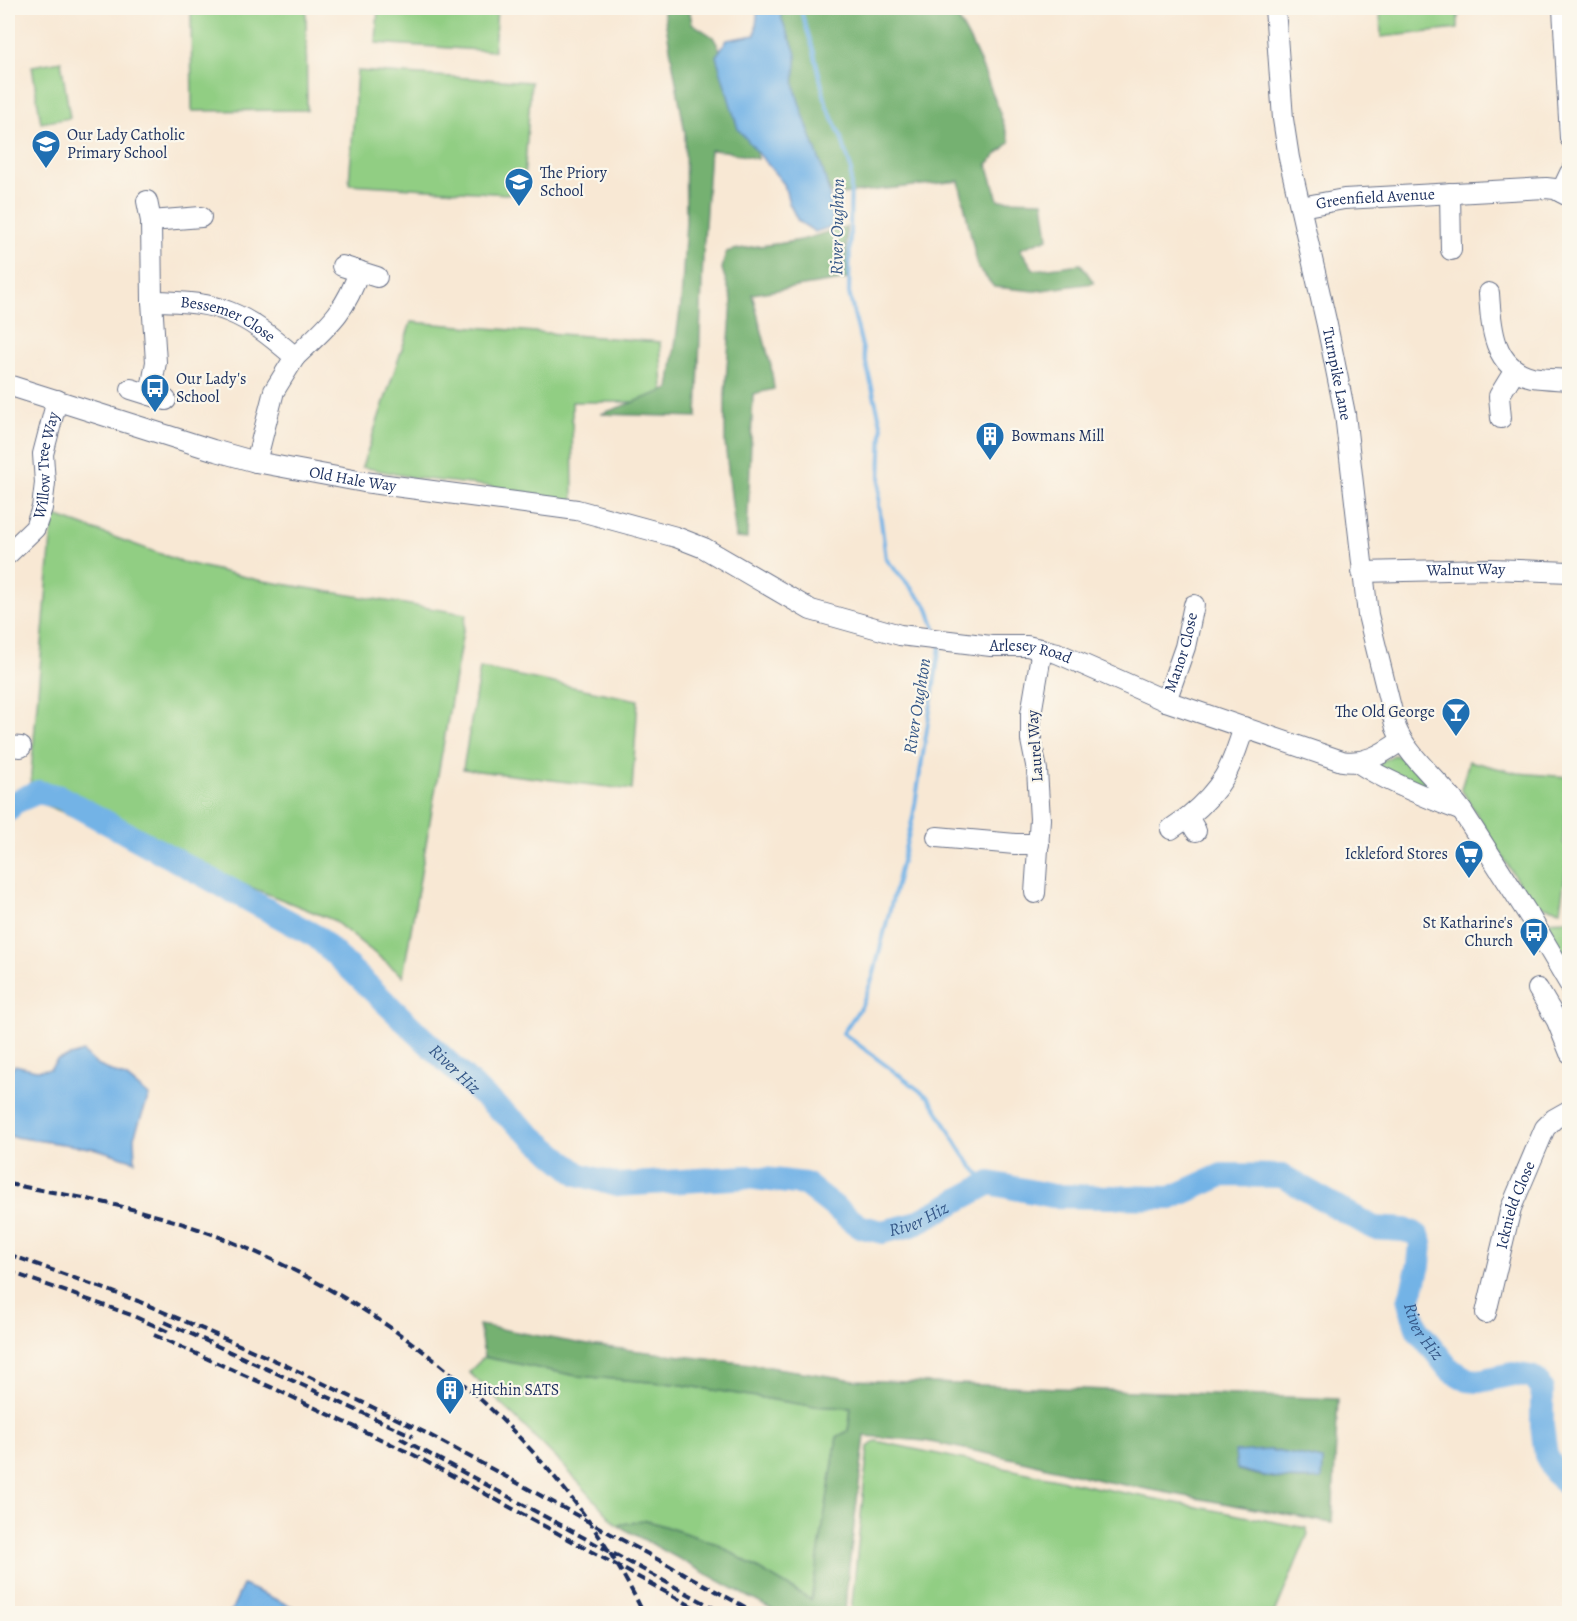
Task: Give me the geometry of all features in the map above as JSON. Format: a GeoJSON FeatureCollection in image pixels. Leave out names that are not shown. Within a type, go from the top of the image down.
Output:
{"type":"FeatureCollection","features":[{"type":"Feature","properties":{"kind":"street","name":"Turnpike Lane"},"geometry":{"type":"LineString","coordinates":[[1275,8],[1282,118],[1345,414],[1368,615],[1381,675],[1401,741]]}},
{"type":"Feature","properties":{"kind":"street"},"geometry":{"type":"LineString","coordinates":[[1563,8],[1569,138]]}},
{"type":"Feature","properties":{"kind":"street"},"geometry":{"type":"LineString","coordinates":[[1565,194],[1569,173]]}},
{"type":"Feature","properties":{"kind":"street","name":"Greenfield Avenue"},"geometry":{"type":"LineString","coordinates":[[1301,207],[1344,199],[1546,188],[1565,194]]}},
{"type":"Feature","properties":{"kind":"street","name":"Greenfield Avenue"},"geometry":{"type":"LineString","coordinates":[[1450,193],[1451,250]]}},
{"type":"Feature","properties":{"kind":"street","name":"Bessemer Close"},"geometry":{"type":"LineString","coordinates":[[131,389],[158,398],[152,302],[152,221],[147,201]]}},
{"type":"Feature","properties":{"kind":"street"},"geometry":{"type":"LineString","coordinates":[[152,221],[201,217]]}},
{"type":"Feature","properties":{"kind":"street","name":"Bessemer Close"},"geometry":{"type":"LineString","coordinates":[[256,462],[274,391],[295,357],[342,310],[353,291],[360,271]]}},
{"type":"Feature","properties":{"kind":"street"},"geometry":{"type":"LineString","coordinates":[[1488,293],[1497,346],[1506,363],[1515,370],[1533,377],[1569,380]]}},
{"type":"Feature","properties":{"kind":"street","name":"Bessemer Close"},"geometry":{"type":"LineString","coordinates":[[152,302],[191,302],[228,311],[254,323],[295,357]]}},
{"type":"Feature","properties":{"kind":"street"},"geometry":{"type":"LineString","coordinates":[[1501,418],[1499,396],[1515,370]]}},
{"type":"Feature","properties":{"kind":"street","name":"Old Hale Way"},"geometry":{"type":"LineString","coordinates":[[8,385],[256,462],[364,482],[578,510],[676,537],[704,548]]}},
{"type":"Feature","properties":{"kind":"street","name":"Willow Tree Way"},"geometry":{"type":"LineString","coordinates":[[8,554],[35,528],[42,508],[45,483],[43,454],[57,400]]}},
{"type":"Feature","properties":{"kind":"street","name":"Arlesey Road"},"geometry":{"type":"LineString","coordinates":[[704,548],[804,605],[829,616],[900,635],[991,646],[1027,646],[1042,649],[1071,658],[1166,701],[1342,761],[1357,762],[1370,771],[1462,811]]}},
{"type":"Feature","properties":{"kind":"street","name":"Walnut Way"},"geometry":{"type":"LineString","coordinates":[[1362,572],[1490,569],[1569,572]]}},
{"type":"Feature","properties":{"kind":"street","name":"Manor Close"},"geometry":{"type":"LineString","coordinates":[[1166,701],[1185,647],[1194,605]]}},
{"type":"Feature","properties":{"kind":"street","name":"Laurel Way"},"geometry":{"type":"LineString","coordinates":[[1035,893],[1040,819],[1030,714],[1042,649]]}},
{"type":"Feature","properties":{"kind":"street"},"geometry":{"type":"LineString","coordinates":[[1171,829],[1192,824],[1226,776],[1244,727]]}},
{"type":"Feature","properties":{"kind":"street"},"geometry":{"type":"LineString","coordinates":[[1357,762],[1378,755],[1401,741],[1462,811],[1568,977]]}},
{"type":"Feature","properties":{"kind":"street"},"geometry":{"type":"LineString","coordinates":[[938,837],[1040,844]]}},
{"type":"Feature","properties":{"kind":"street"},"geometry":{"type":"LineString","coordinates":[[1538,989],[1557,1021],[1569,1053]]}},
{"type":"Feature","properties":{"kind":"street","name":"Icknield Close"},"geometry":{"type":"LineString","coordinates":[[1486,1313],[1516,1193],[1545,1128],[1569,1110]]}},
{"type":"Feature","properties":{"kind":"green space"},"geometry":{"type":"Polygon","coordinates":[[[191,8],[306,8],[307,110],[192,111],[191,8]]]}},
{"type":"Feature","properties":{"kind":"green space"},"geometry":{"type":"Polygon","coordinates":[[[378,8],[497,8],[494,51],[376,43],[378,8]]]}},
{"type":"Feature","properties":{"kind":"green space"},"geometry":{"type":"Polygon","coordinates":[[[663,8],[689,8],[692,23],[713,37],[739,83],[758,159],[710,150],[703,255],[697,417],[601,414],[669,389],[681,303],[686,221],[685,133],[663,8]]]}},
{"type":"Feature","properties":{"kind":"green space"},"geometry":{"type":"Polygon","coordinates":[[[772,8],[951,8],[977,56],[1010,142],[987,164],[998,200],[1043,201],[1048,238],[1020,249],[1034,270],[1081,264],[1094,283],[1035,291],[994,287],[978,268],[959,181],[832,195],[792,109],[772,8]]]}},
{"type":"Feature","properties":{"kind":"green space"},"geometry":{"type":"Polygon","coordinates":[[[1380,8],[1458,8],[1458,29],[1381,37],[1380,8]]]}},
{"type":"Feature","properties":{"kind":"green space"},"geometry":{"type":"Polygon","coordinates":[[[61,61],[70,118],[41,123],[32,66],[61,61]]]}},
{"type":"Feature","properties":{"kind":"green space"},"geometry":{"type":"Polygon","coordinates":[[[357,71],[531,82],[523,195],[349,184],[357,71]]]}},
{"type":"Feature","properties":{"kind":"green space"},"geometry":{"type":"Polygon","coordinates":[[[846,227],[847,279],[752,294],[771,366],[774,389],[753,394],[747,539],[736,538],[725,443],[725,394],[732,300],[722,269],[726,252],[805,239],[846,227]]]}},
{"type":"Feature","properties":{"kind":"green space"},"geometry":{"type":"Polygon","coordinates":[[[411,322],[660,342],[664,402],[572,402],[573,501],[488,486],[415,478],[362,467],[411,322]]]}},
{"type":"Feature","properties":{"kind":"green space"},"geometry":{"type":"Polygon","coordinates":[[[53,515],[183,562],[258,580],[466,614],[403,976],[333,920],[32,800],[30,786],[53,515]]]}},
{"type":"Feature","properties":{"kind":"green space"},"geometry":{"type":"Polygon","coordinates":[[[480,668],[638,700],[632,790],[463,769],[480,668]]]}},
{"type":"Feature","properties":{"kind":"green space"},"geometry":{"type":"Polygon","coordinates":[[[1394,755],[1408,759],[1431,789],[1379,769],[1380,762],[1394,755]]]}},
{"type":"Feature","properties":{"kind":"green space"},"geometry":{"type":"Polygon","coordinates":[[[1469,761],[1517,773],[1569,777],[1563,842],[1569,849],[1560,910],[1531,903],[1461,789],[1469,761]]]}},
{"type":"Feature","properties":{"kind":"green space"},"geometry":{"type":"Polygon","coordinates":[[[1569,920],[1569,975],[1541,921],[1569,920]]]}},
{"type":"Feature","properties":{"kind":"green space"},"geometry":{"type":"Polygon","coordinates":[[[479,1325],[588,1345],[750,1364],[855,1380],[1338,1399],[1332,1523],[1103,1481],[1014,1459],[925,1441],[865,1436],[845,1613],[778,1613],[617,1525],[646,1520],[717,1544],[811,1600],[837,1437],[848,1431],[851,1408],[811,1406],[676,1384],[577,1376],[484,1357],[479,1325]],[[1270,1450],[1238,1470],[1280,1479],[1322,1478],[1323,1460],[1270,1450]]]}},
{"type":"Feature","properties":{"kind":"green space"},"geometry":{"type":"Polygon","coordinates":[[[484,1357],[577,1376],[676,1384],[811,1406],[851,1408],[848,1431],[837,1437],[812,1601],[717,1544],[646,1520],[617,1525],[561,1463],[469,1372],[484,1357]]]}},
{"type":"Feature","properties":{"kind":"green space"},"geometry":{"type":"Polygon","coordinates":[[[876,1441],[1099,1488],[1306,1528],[1308,1534],[1275,1613],[851,1613],[868,1447],[876,1441]]]}},
{"type":"Feature","properties":{"kind":"water"},"geometry":{"type":"Polygon","coordinates":[[[758,8],[779,8],[795,51],[795,88],[824,173],[832,208],[833,226],[815,232],[798,221],[789,203],[784,184],[738,129],[716,56],[727,40],[755,35],[758,8]]]}},
{"type":"Feature","properties":{"kind":"water"},"geometry":{"type":"Polygon","coordinates":[[[83,1052],[97,1065],[127,1078],[149,1096],[134,1137],[135,1161],[97,1149],[8,1136],[8,1073],[15,1065],[36,1070],[50,1069],[57,1060],[83,1052]]]}},
{"type":"Feature","properties":{"kind":"water"},"geometry":{"type":"Polygon","coordinates":[[[1270,1450],[1323,1460],[1322,1479],[1279,1478],[1237,1469],[1235,1452],[1270,1450]]]}},
{"type":"Feature","properties":{"kind":"water"},"geometry":{"type":"Polygon","coordinates":[[[243,1585],[298,1609],[296,1613],[230,1613],[243,1585]]]}},
{"type":"Feature","properties":{"kind":"waterway","name":"River Oughton"},"geometry":{"type":"LineString","coordinates":[[800,8],[827,107],[840,134],[851,168],[849,293],[882,428],[879,505],[886,559],[927,606],[937,634]]}},
{"type":"Feature","properties":{"kind":"waterway","name":"River Oughton"},"geometry":{"type":"LineString","coordinates":[[940,647],[913,817],[873,977],[862,1005],[843,1033],[928,1097],[963,1154],[990,1183]]}},
{"type":"Feature","properties":{"kind":"waterway","name":"River Hiz"},"geometry":{"type":"LineString","coordinates":[[8,810],[13,803],[38,792],[60,797],[317,937],[480,1093],[578,1174],[617,1185],[748,1177],[805,1184],[859,1226],[882,1232],[912,1225],[990,1183],[1053,1196],[1171,1198],[1222,1175],[1282,1176],[1374,1228],[1412,1232],[1418,1236],[1421,1243],[1419,1265],[1409,1302],[1418,1330],[1449,1369],[1468,1380],[1479,1381],[1513,1374],[1531,1377],[1537,1381],[1542,1390],[1542,1426],[1546,1455],[1556,1474],[1570,1486]]}},
{"type":"Feature","properties":{"kind":"railway"},"geometry":{"type":"LineString","coordinates":[[8,1184],[119,1206],[201,1230],[282,1265],[336,1293],[388,1326],[483,1401],[526,1444],[565,1490],[601,1539],[644,1614]]}},
{"type":"Feature","properties":{"kind":"railway"},"geometry":{"type":"LineString","coordinates":[[8,1254],[138,1301],[283,1364],[424,1432],[758,1614]]}},
{"type":"Feature","properties":{"kind":"railway"},"geometry":{"type":"LineString","coordinates":[[8,1271],[131,1315],[171,1333]]}},
{"type":"Feature","properties":{"kind":"railway"},"geometry":{"type":"LineString","coordinates":[[165,1322],[413,1436]]}},
{"type":"Feature","properties":{"kind":"railway"},"geometry":{"type":"LineString","coordinates":[[154,1335],[271,1387],[414,1455],[706,1614]]}},
{"type":"Feature","properties":{"kind":"railway"},"geometry":{"type":"LineString","coordinates":[[400,1438],[725,1614]]}},
{"type":"Feature","properties":{"kind":"place","name":"Our Lady Catholic Primary School"},"geometry":{"type":"Point","coordinates":[46,170]}},
{"type":"Feature","properties":{"kind":"place","name":"The Priory School"},"geometry":{"type":"Point","coordinates":[519,208]}},
{"type":"Feature","properties":{"kind":"place","name":"Our Lady's School"},"geometry":{"type":"Point","coordinates":[155,414]}},
{"type":"Feature","properties":{"kind":"place","name":"Bowmans Mill"},"geometry":{"type":"Point","coordinates":[990,462]}},
{"type":"Feature","properties":{"kind":"place","name":"The Old George"},"geometry":{"type":"Point","coordinates":[1456,738]}},
{"type":"Feature","properties":{"kind":"place","name":"Ickleford Stores"},"geometry":{"type":"Point","coordinates":[1469,880]}},
{"type":"Feature","properties":{"kind":"place","name":"St Katharine's Church"},"geometry":{"type":"Point","coordinates":[1534,958]}},
{"type":"Feature","properties":{"kind":"place","name":"Hitchin SATS"},"geometry":{"type":"Point","coordinates":[450,1416]}}]}
